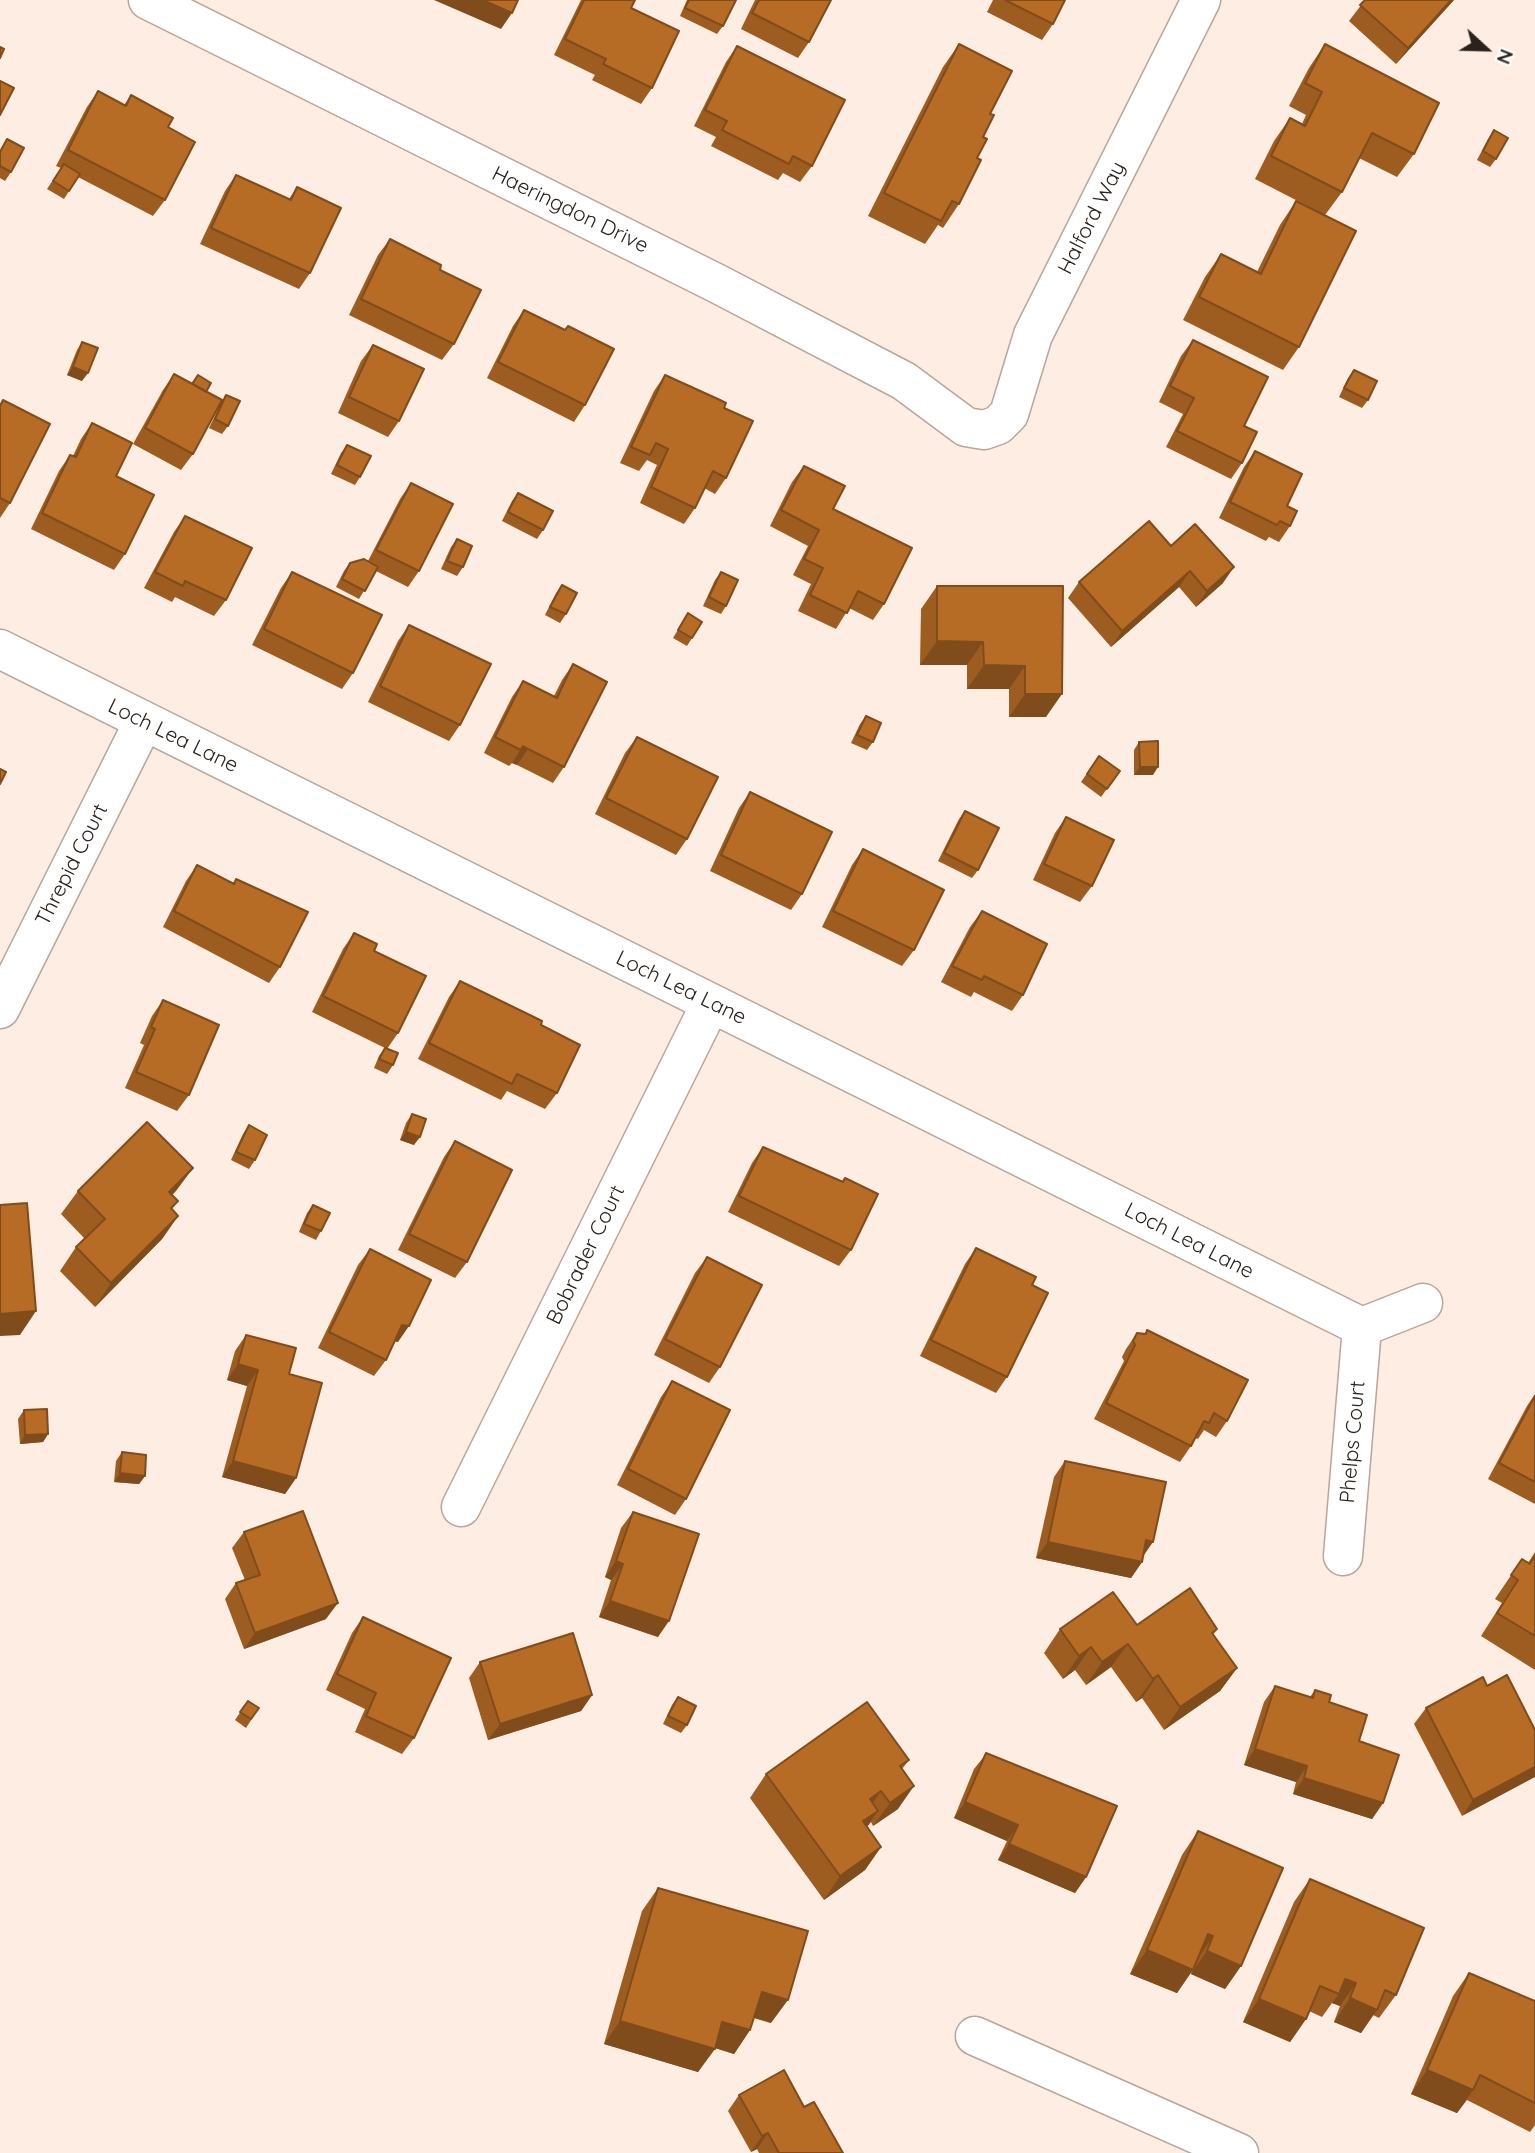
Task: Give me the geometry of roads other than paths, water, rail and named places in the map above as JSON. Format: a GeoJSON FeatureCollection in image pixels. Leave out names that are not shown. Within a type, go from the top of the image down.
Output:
{"type":"FeatureCollection","features":[{"type":"Feature","properties":{"kind":"street","name":"Haeringdon Drive"},"geometry":{"type":"LineString","coordinates":[[148,0],[716,283],[904,381],[966,427],[984,430]]}},
{"type":"Feature","properties":{"kind":"street","name":"Halford Way"},"geometry":{"type":"LineString","coordinates":[[984,430],[998,425],[1009,414],[1033,335],[1201,0]]}},
{"type":"Feature","properties":{"kind":"street","name":"Loch Lea Lane"},"geometry":{"type":"LineString","coordinates":[[0,649],[1362,1327]]}},
{"type":"Feature","properties":{"kind":"street","name":"Threpid Court"},"geometry":{"type":"LineString","coordinates":[[0,1009],[144,721]]}},
{"type":"Feature","properties":{"kind":"street","name":"Bobrader Court"},"geometry":{"type":"LineString","coordinates":[[461,1507],[710,1003]]}},
{"type":"Feature","properties":{"kind":"street"},"geometry":{"type":"LineString","coordinates":[[1362,1327],[1423,1303]]}},
{"type":"Feature","properties":{"kind":"street","name":"Phelps Court"},"geometry":{"type":"LineString","coordinates":[[1343,1556],[1362,1327]]}},
{"type":"Feature","properties":{"kind":"street"},"geometry":{"type":"LineString","coordinates":[[975,2036],[1238,2153]]}}]}
